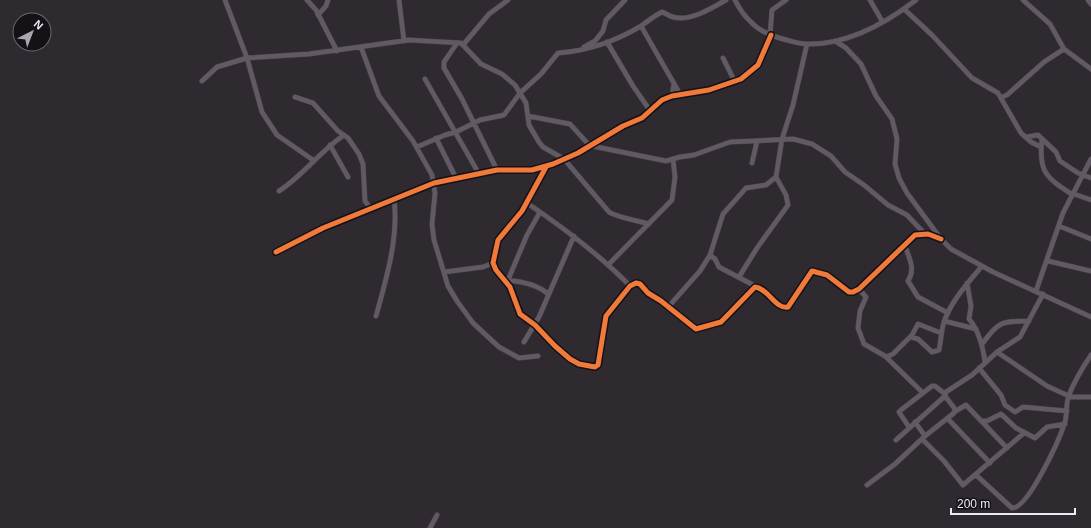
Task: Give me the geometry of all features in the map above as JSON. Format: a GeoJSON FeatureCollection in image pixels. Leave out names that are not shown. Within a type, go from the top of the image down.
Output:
{"type":"FeatureCollection","features":[{"type":"Feature","properties":{"kind":"street"},"geometry":{"type":"LineString","coordinates":[[225,0],[248,58],[257,89],[260,107],[272,129],[281,138],[313,160]]}},
{"type":"Feature","properties":{"kind":"street"},"geometry":{"type":"LineString","coordinates":[[307,0],[318,15],[337,51]]}},
{"type":"Feature","properties":{"kind":"street"},"geometry":{"type":"LineString","coordinates":[[318,15],[326,6],[328,0]]}},
{"type":"Feature","properties":{"kind":"street"},"geometry":{"type":"LineString","coordinates":[[399,0],[404,41]]}},
{"type":"Feature","properties":{"kind":"street"},"geometry":{"type":"LineString","coordinates":[[463,45],[489,14],[508,0]]}},
{"type":"Feature","properties":{"kind":"street"},"geometry":{"type":"LineString","coordinates":[[581,49],[595,41],[603,31],[606,20],[625,0]]}},
{"type":"Feature","properties":{"kind":"street"},"geometry":{"type":"LineString","coordinates":[[417,147],[436,138],[456,132],[486,118],[504,115],[520,93],[541,74],[558,53],[607,42],[641,26],[662,12],[673,18],[684,17],[703,12],[726,0]]}},
{"type":"Feature","properties":{"kind":"street"},"geometry":{"type":"LineString","coordinates":[[735,0],[751,23],[770,35],[807,44],[835,41],[858,34],[882,22],[916,0]]}},
{"type":"Feature","properties":{"kind":"street"},"geometry":{"type":"LineString","coordinates":[[276,252],[323,228],[434,183],[497,170],[532,170],[546,167],[591,146],[651,112],[662,100],[680,94],[709,90],[735,82],[746,76],[758,65],[770,35],[772,10],[786,0]]}},
{"type":"Feature","properties":{"kind":"street"},"geometry":{"type":"LineString","coordinates":[[870,0],[882,22]]}},
{"type":"Feature","properties":{"kind":"street"},"geometry":{"type":"LineString","coordinates":[[1023,0],[1050,24],[1064,49],[1091,70]]}},
{"type":"Feature","properties":{"kind":"street"},"geometry":{"type":"LineString","coordinates":[[1088,0],[1091,4]]}},
{"type":"Feature","properties":{"kind":"street"},"geometry":{"type":"LineString","coordinates":[[904,9],[972,78],[991,87],[1002,97],[1019,131],[1031,142],[1041,147]]}},
{"type":"Feature","properties":{"kind":"street"},"geometry":{"type":"LineString","coordinates":[[641,26],[680,94]]}},
{"type":"Feature","properties":{"kind":"street"},"geometry":{"type":"LineString","coordinates":[[202,81],[217,67],[248,58],[337,51],[404,41],[419,40],[457,42],[463,45],[477,61],[507,77],[526,103],[528,116],[533,131],[543,147],[564,159],[582,178],[591,192],[611,213],[649,224]]}},
{"type":"Feature","properties":{"kind":"street"},"geometry":{"type":"LineString","coordinates":[[835,41],[846,48],[861,64],[876,96],[892,119],[897,139],[895,164],[900,178],[907,193],[941,239],[951,249],[1014,283],[1043,294],[1091,317]]}},
{"type":"Feature","properties":{"kind":"street"},"geometry":{"type":"LineString","coordinates":[[457,42],[444,62],[444,68],[474,123],[497,170]]}},
{"type":"Feature","properties":{"kind":"street"},"geometry":{"type":"LineString","coordinates":[[607,42],[633,86],[651,112]]}},
{"type":"Feature","properties":{"kind":"street"},"geometry":{"type":"LineString","coordinates":[[739,277],[757,248],[788,205],[786,196],[776,177],[782,139],[793,105],[807,44]]}},
{"type":"Feature","properties":{"kind":"street"},"geometry":{"type":"LineString","coordinates":[[361,47],[379,96],[417,147],[434,183],[435,200],[432,232],[448,286],[462,309],[492,342],[519,358],[538,356]]}},
{"type":"Feature","properties":{"kind":"street"},"geometry":{"type":"LineString","coordinates":[[1002,97],[1007,95],[1051,56],[1064,49]]}},
{"type":"Feature","properties":{"kind":"street"},"geometry":{"type":"LineString","coordinates":[[723,58],[735,82]]}},
{"type":"Feature","properties":{"kind":"street"},"geometry":{"type":"LineString","coordinates":[[425,79],[479,174]]}},
{"type":"Feature","properties":{"kind":"street"},"geometry":{"type":"LineString","coordinates":[[672,96],[674,83]]}},
{"type":"Feature","properties":{"kind":"street"},"geometry":{"type":"LineString","coordinates":[[295,97],[313,103],[348,138],[362,159],[365,201],[371,209]]}},
{"type":"Feature","properties":{"kind":"street"},"geometry":{"type":"LineString","coordinates":[[528,116],[570,124],[591,146],[658,160],[694,155],[730,142],[788,138],[815,145],[835,159],[845,172],[861,182],[888,205],[907,215],[924,233],[941,239]]}},
{"type":"Feature","properties":{"kind":"street"},"geometry":{"type":"LineString","coordinates":[[279,191],[303,173],[313,160],[344,135]]}},
{"type":"Feature","properties":{"kind":"street"},"geometry":{"type":"LineString","coordinates":[[1026,137],[1037,135],[1056,152],[1060,161],[1078,174],[1083,174],[1091,178]]}},
{"type":"Feature","properties":{"kind":"street"},"geometry":{"type":"LineString","coordinates":[[436,138],[456,178]]}},
{"type":"Feature","properties":{"kind":"street"},"geometry":{"type":"LineString","coordinates":[[1042,139],[1042,167],[1048,179],[1073,195],[1091,200]]}},
{"type":"Feature","properties":{"kind":"street"},"geometry":{"type":"LineString","coordinates":[[752,163],[757,140]]}},
{"type":"Feature","properties":{"kind":"street"},"geometry":{"type":"LineString","coordinates":[[330,145],[348,177]]}},
{"type":"Feature","properties":{"kind":"street"},"geometry":{"type":"LineString","coordinates":[[609,264],[672,200],[675,177],[673,159]]}},
{"type":"Feature","properties":{"kind":"street"},"geometry":{"type":"LineString","coordinates":[[1036,291],[1048,261],[1058,226],[1091,159]]}},
{"type":"Feature","properties":{"kind":"street"},"geometry":{"type":"LineString","coordinates":[[546,167],[526,203],[498,240],[493,263],[496,270],[506,280],[519,312],[570,358],[587,366],[595,367],[599,363],[607,314],[630,286],[638,284],[648,293],[669,306],[694,328],[721,322],[756,287]]}},
{"type":"Feature","properties":{"kind":"street"},"geometry":{"type":"LineString","coordinates":[[669,306],[700,271],[710,255],[723,214],[746,188],[766,185],[776,177]]}},
{"type":"Feature","properties":{"kind":"street"},"geometry":{"type":"LineString","coordinates":[[376,316],[386,277],[395,226],[394,199]]}},
{"type":"Feature","properties":{"kind":"street"},"geometry":{"type":"LineString","coordinates":[[526,203],[574,236],[609,264],[630,286]]}},
{"type":"Feature","properties":{"kind":"street"},"geometry":{"type":"LineString","coordinates":[[506,280],[527,235],[540,212]]}},
{"type":"Feature","properties":{"kind":"street"},"geometry":{"type":"LineString","coordinates":[[1058,226],[1091,239]]}},
{"type":"Feature","properties":{"kind":"street"},"geometry":{"type":"LineString","coordinates":[[710,255],[715,259],[719,267],[760,288],[785,308],[790,306],[812,270],[827,275],[850,292],[859,289],[915,235],[924,233]]}},
{"type":"Feature","properties":{"kind":"street"},"geometry":{"type":"LineString","coordinates":[[524,342],[535,325],[574,236]]}},
{"type":"Feature","properties":{"kind":"street"},"geometry":{"type":"LineString","coordinates":[[904,244],[911,263],[911,276],[908,281],[915,295],[948,313]]}},
{"type":"Feature","properties":{"kind":"street"},"geometry":{"type":"LineString","coordinates":[[1048,261],[1091,271]]}},
{"type":"Feature","properties":{"kind":"street"},"geometry":{"type":"LineString","coordinates":[[444,272],[483,267],[493,263]]}},
{"type":"Feature","properties":{"kind":"street"},"geometry":{"type":"LineString","coordinates":[[911,337],[916,338],[934,352],[939,349],[944,321],[948,313],[967,283],[982,266]]}},
{"type":"Feature","properties":{"kind":"street"},"geometry":{"type":"LineString","coordinates":[[506,280],[539,287],[548,294]]}},
{"type":"Feature","properties":{"kind":"street"},"geometry":{"type":"LineString","coordinates":[[967,283],[971,306],[969,319],[975,325],[982,344],[985,362]]}},
{"type":"Feature","properties":{"kind":"street"},"geometry":{"type":"LineString","coordinates":[[859,289],[866,297],[859,316],[859,331],[866,345],[886,356],[922,392]]}},
{"type":"Feature","properties":{"kind":"street"},"geometry":{"type":"LineString","coordinates":[[896,440],[945,395],[997,352],[1019,338],[1043,294]]}},
{"type":"Feature","properties":{"kind":"street"},"geometry":{"type":"LineString","coordinates":[[944,321],[976,329]]}},
{"type":"Feature","properties":{"kind":"street"},"geometry":{"type":"LineString","coordinates":[[982,344],[999,324],[1011,321],[1029,321]]}},
{"type":"Feature","properties":{"kind":"street"},"geometry":{"type":"LineString","coordinates":[[886,356],[891,355],[911,337],[918,324],[941,333]]}},
{"type":"Feature","properties":{"kind":"street"},"geometry":{"type":"LineString","coordinates":[[997,352],[1036,379],[1068,396],[1091,397]]}},
{"type":"Feature","properties":{"kind":"street"},"geometry":{"type":"LineString","coordinates":[[976,475],[1012,508],[1020,506],[1042,472],[1060,438],[1065,424],[1068,396],[1091,355]]}},
{"type":"Feature","properties":{"kind":"street"},"geometry":{"type":"LineString","coordinates":[[979,368],[1002,398],[1005,405],[1015,412],[1023,407],[1067,411]]}},
{"type":"Feature","properties":{"kind":"street"},"geometry":{"type":"LineString","coordinates":[[909,427],[900,411],[922,392],[934,385],[945,395],[955,409],[954,413]]}},
{"type":"Feature","properties":{"kind":"street"},"geometry":{"type":"LineString","coordinates":[[867,485],[901,459],[924,437],[966,405],[1007,448]]}},
{"type":"Feature","properties":{"kind":"street"},"geometry":{"type":"LineString","coordinates":[[982,421],[986,421],[1001,414],[1010,424],[1035,438],[1047,427],[1065,424]]}},
{"type":"Feature","properties":{"kind":"street"},"geometry":{"type":"LineString","coordinates":[[948,419],[990,463]]}},
{"type":"Feature","properties":{"kind":"street"},"geometry":{"type":"LineString","coordinates":[[915,422],[924,437],[963,485],[1024,433]]}},
{"type":"Feature","properties":{"kind":"street"},"geometry":{"type":"LineString","coordinates":[[430,528],[437,515]]}},
{"type":"Feature","properties":{"kind":"cycle path"},"geometry":{"type":"LineString","coordinates":[[276,252],[323,228],[434,183],[497,170],[532,170],[553,164],[578,153],[623,126],[642,118],[662,100],[672,96],[709,90],[741,79],[758,65],[771,35]]}},
{"type":"Feature","properties":{"kind":"cycle path"},"geometry":{"type":"LineString","coordinates":[[546,167],[522,211],[498,240],[493,263],[496,270],[510,287],[520,314],[535,325],[570,359],[579,364],[595,367],[598,365],[606,316],[630,286],[636,283],[640,284],[648,293],[661,301],[696,329],[721,322],[755,287],[760,288],[780,305],[788,307],[812,271],[827,275],[849,292],[853,292],[859,289],[915,235],[928,234],[941,239]]}}]}
